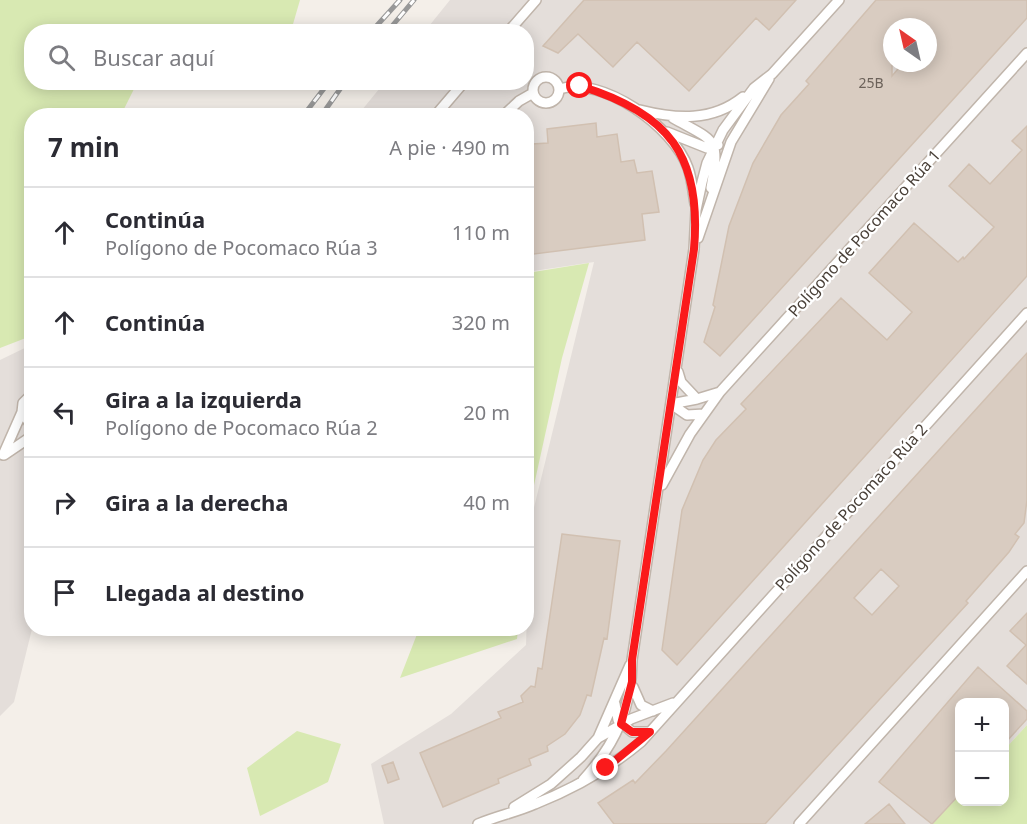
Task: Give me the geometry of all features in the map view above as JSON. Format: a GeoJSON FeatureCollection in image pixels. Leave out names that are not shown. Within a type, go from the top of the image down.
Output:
{"type":"FeatureCollection","features":[{"type":"Feature","properties":{"kind":"street"},"geometry":{"type":"LineString","coordinates":[[515,24],[536,0]]}},
{"type":"Feature","properties":{"kind":"street"},"geometry":{"type":"LineString","coordinates":[[673,118],[716,112],[737,102],[772,74],[839,0]]}},
{"type":"Feature","properties":{"kind":"street","name":"Polígono de Pocomaco Rúa 1"},"geometry":{"type":"LineString","coordinates":[[658,491],[677,455],[720,392],[1027,53]]}},
{"type":"Feature","properties":{"kind":"street"},"geometry":{"type":"LineString","coordinates":[[694,249],[730,142],[772,74]]}},
{"type":"Feature","properties":{"kind":"street"},"geometry":{"type":"LineString","coordinates":[[534,86],[544,77],[552,78],[559,89]]}},
{"type":"Feature","properties":{"kind":"street"},"geometry":{"type":"LineString","coordinates":[[559,89],[580,86],[605,93],[638,110],[664,131],[684,141],[707,148],[730,142]]}},
{"type":"Feature","properties":{"kind":"street"},"geometry":{"type":"LineString","coordinates":[[653,711],[641,705],[634,695],[632,660],[694,249],[696,210],[707,163],[715,146],[733,116],[754,88]]}},
{"type":"Feature","properties":{"kind":"street"},"geometry":{"type":"LineString","coordinates":[[533,93],[543,103],[550,102],[556,98],[559,89]]}},
{"type":"Feature","properties":{"kind":"street"},"geometry":{"type":"LineString","coordinates":[[442,108],[457,90]]}},
{"type":"Feature","properties":{"kind":"street"},"geometry":{"type":"LineString","coordinates":[[512,108],[533,93]]}},
{"type":"Feature","properties":{"kind":"street"},"geometry":{"type":"LineString","coordinates":[[638,110],[673,118],[700,132],[715,146],[716,158],[708,208]]}},
{"type":"Feature","properties":{"kind":"street"},"geometry":{"type":"LineString","coordinates":[[664,131],[688,168],[696,210]]}},
{"type":"Feature","properties":{"kind":"street","name":"Polígono de Pocomaco Rúa 2"},"geometry":{"type":"LineString","coordinates":[[507,812],[534,804],[583,780],[623,757],[650,732],[1027,313]]}},
{"type":"Feature","properties":{"kind":"street"},"geometry":{"type":"LineString","coordinates":[[676,368],[681,382],[697,399]]}},
{"type":"Feature","properties":{"kind":"street"},"geometry":{"type":"LineString","coordinates":[[671,404],[720,392]]}},
{"type":"Feature","properties":{"kind":"street"},"geometry":{"type":"LineString","coordinates":[[2,457],[22,412],[24,402]]}},
{"type":"Feature","properties":{"kind":"street"},"geometry":{"type":"LineString","coordinates":[[671,404],[687,415],[704,414]]}},
{"type":"Feature","properties":{"kind":"street"},"geometry":{"type":"LineString","coordinates":[[2,457],[24,442]]}},
{"type":"Feature","properties":{"kind":"street"},"geometry":{"type":"LineString","coordinates":[[799,824],[1027,571]]}},
{"type":"Feature","properties":{"kind":"street"},"geometry":{"type":"LineString","coordinates":[[478,824],[507,812],[551,784],[581,757],[598,738],[615,704],[632,660]]}},
{"type":"Feature","properties":{"kind":"street"},"geometry":{"type":"LineString","coordinates":[[583,780],[608,750],[621,724],[632,682]]}},
{"type":"Feature","properties":{"kind":"street","name":"Polígono de Pocomaco Rúa 2"},"geometry":{"type":"LineString","coordinates":[[598,738],[621,724],[676,702]]}},
{"type":"Feature","properties":{"kind":"street"},"geometry":{"type":"LineString","coordinates":[[615,704],[621,724],[632,732],[650,732]]}},
{"type":"Feature","properties":{"kind":"shaded area"},"geometry":{"type":"Polygon","coordinates":[[[450,0],[1027,0],[1027,725],[1009,745],[1009,698],[955,698],[955,724],[932,824],[384,824],[371,764],[451,714],[526,645],[526,636],[534,636],[534,508],[594,262],[534,271],[534,108],[364,108],[378,90],[534,90],[534,24],[431,24],[450,0]]]}},
{"type":"Feature","properties":{"kind":"shaded area"},"geometry":{"type":"Polygon","coordinates":[[[24,348],[24,636],[30,636],[14,702],[0,716],[0,360],[24,348]]]}},
{"type":"Feature","properties":{"kind":"green space"},"geometry":{"type":"Polygon","coordinates":[[[0,0],[300,0],[293,24],[24,24],[24,90],[134,90],[124,108],[24,108],[24,339],[0,348],[0,0]]]}},
{"type":"Feature","properties":{"kind":"green space"},"geometry":{"type":"Polygon","coordinates":[[[589,263],[562,358],[534,485],[534,272],[589,263]]]}},
{"type":"Feature","properties":{"kind":"green space"},"geometry":{"type":"Polygon","coordinates":[[[416,636],[517,636],[517,639],[400,678],[416,636]]]}},
{"type":"Feature","properties":{"kind":"green space"},"geometry":{"type":"Polygon","coordinates":[[[1027,725],[1027,824],[932,824],[955,798],[955,806],[1009,806],[1009,745],[1027,725]]]}},
{"type":"Feature","properties":{"kind":"green space"},"geometry":{"type":"Polygon","coordinates":[[[297,731],[341,744],[328,782],[260,816],[247,768],[297,731]]]}},
{"type":"Feature","properties":{"kind":"building"},"geometry":{"type":"Polygon","coordinates":[[[584,0],[796,0],[769,30],[756,18],[689,91],[637,42],[613,67],[578,34],[558,53],[543,46],[584,0]]]}},
{"type":"Feature","properties":{"kind":"building"},"geometry":{"type":"Polygon","coordinates":[[[876,0],[1027,0],[1027,18],[720,356],[704,342],[715,307],[713,305],[729,226],[753,163],[781,115],[809,84],[806,81],[876,0]]]}},
{"type":"Feature","properties":{"kind":"building"},"geometry":{"type":"Polygon","coordinates":[[[596,123],[597,137],[617,134],[621,162],[634,160],[637,173],[652,171],[659,212],[642,214],[645,240],[534,254],[534,144],[548,143],[547,129],[596,123]]]}},
{"type":"Feature","properties":{"kind":"building"},"geometry":{"type":"Polygon","coordinates":[[[1027,126],[1027,276],[677,665],[662,650],[682,510],[703,460],[716,440],[746,409],[741,404],[841,298],[887,340],[912,312],[869,273],[914,223],[958,262],[963,257],[964,259],[994,227],[949,186],[969,164],[990,184],[1022,150],[1012,141],[1027,126]]]}},
{"type":"Feature","properties":{"kind":"building"},"geometry":{"type":"Polygon","coordinates":[[[1027,353],[1027,500],[1024,523],[1015,534],[1019,537],[1009,552],[966,601],[968,603],[765,824],[614,824],[598,803],[633,780],[635,783],[1027,353]],[[881,569],[854,598],[872,615],[899,586],[881,569]]]}},
{"type":"Feature","properties":{"kind":"building"},"geometry":{"type":"Polygon","coordinates":[[[562,534],[620,541],[607,639],[604,638],[591,696],[587,695],[580,715],[565,734],[547,746],[548,751],[529,759],[531,765],[498,779],[499,783],[443,807],[420,753],[501,718],[498,712],[523,702],[521,696],[531,686],[535,687],[538,668],[542,669],[562,534]]]}},
{"type":"Feature","properties":{"kind":"building"},"geometry":{"type":"Polygon","coordinates":[[[1027,613],[1027,684],[1007,666],[1026,645],[1010,631],[1027,613]]]}},
{"type":"Feature","properties":{"kind":"building"},"geometry":{"type":"Polygon","coordinates":[[[978,667],[1027,711],[1027,719],[1009,739],[1009,698],[955,698],[955,799],[932,824],[879,782],[978,667]]]}},
{"type":"Feature","properties":{"kind":"building"},"geometry":{"type":"Polygon","coordinates":[[[393,762],[399,779],[388,783],[382,766],[393,762]]]}},
{"type":"Feature","properties":{"kind":"building"},"geometry":{"type":"Polygon","coordinates":[[[889,804],[905,824],[865,824],[889,804]]]}},
{"type":"Feature","properties":{"kind":"railway"},"geometry":{"type":"LineString","coordinates":[[378,24],[400,0]]}},
{"type":"Feature","properties":{"kind":"railway"},"geometry":{"type":"LineString","coordinates":[[394,24],[414,0]]}},
{"type":"Feature","properties":{"kind":"railway"},"geometry":{"type":"LineString","coordinates":[[309,108],[323,90]]}},
{"type":"Feature","properties":{"kind":"railway"},"geometry":{"type":"LineString","coordinates":[[327,108],[339,90]]}},
{"type":"Feature","properties":{"kind":"route"},"geometry":{"type":"LineString","coordinates":[[580,86],[605,93],[638,110],[664,131],[678,149],[688,168],[696,210],[694,249],[632,660],[632,682],[621,724],[632,732],[650,732],[623,757],[606,768]]}}]}
